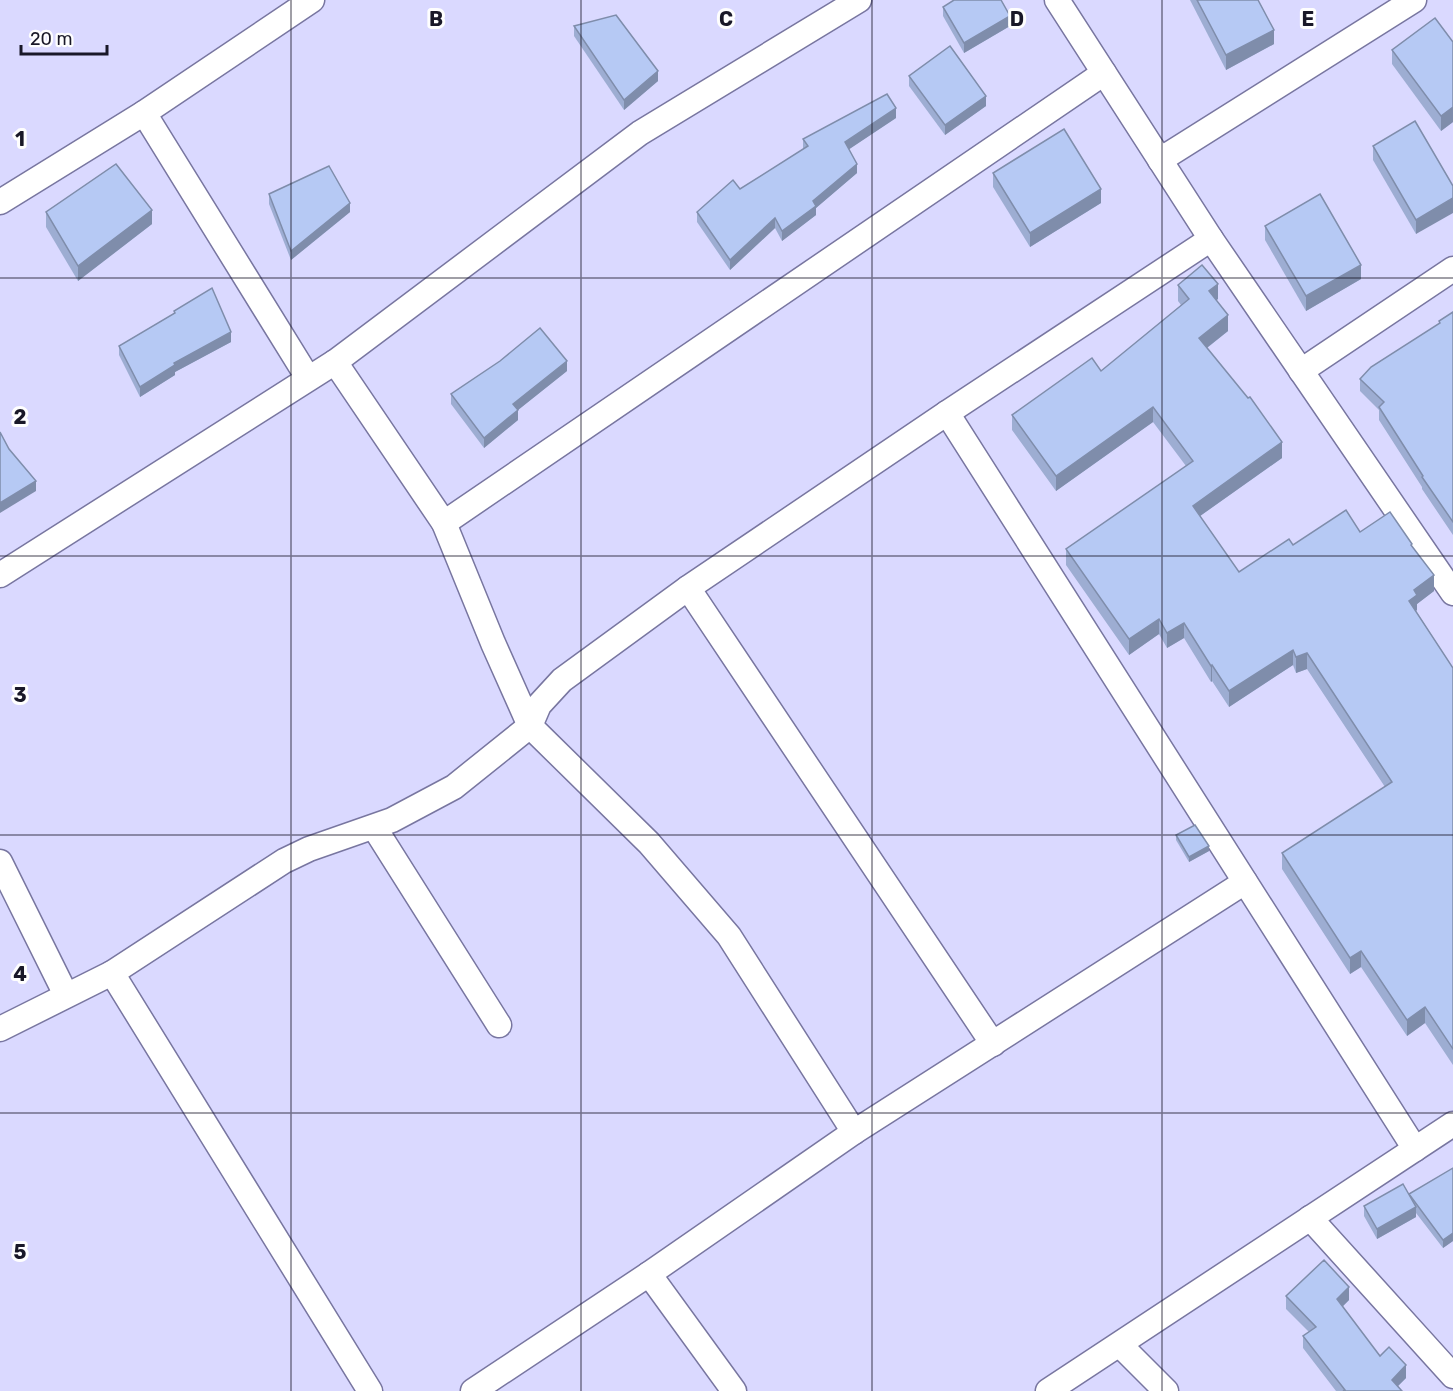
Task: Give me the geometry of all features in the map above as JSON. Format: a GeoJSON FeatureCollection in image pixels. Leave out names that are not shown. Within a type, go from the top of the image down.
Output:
{"type":"FeatureCollection","features":[{"type":"Feature","properties":{"kind":"street"},"geometry":{"type":"LineString","coordinates":[[0,202],[144,113],[312,0]]}},
{"type":"Feature","properties":{"kind":"street"},"geometry":{"type":"LineString","coordinates":[[0,575],[335,362],[640,133],[859,0]]}},
{"type":"Feature","properties":{"kind":"street"},"geometry":{"type":"LineString","coordinates":[[1057,0],[1211,239],[1453,593]]}},
{"type":"Feature","properties":{"kind":"street"},"geometry":{"type":"LineString","coordinates":[[1160,160],[1414,0]]}},
{"type":"Feature","properties":{"kind":"street"},"geometry":{"type":"LineString","coordinates":[[444,524],[1104,73]]}},
{"type":"Feature","properties":{"kind":"street"},"geometry":{"type":"LineString","coordinates":[[144,113],[308,378]]}},
{"type":"Feature","properties":{"kind":"street"},"geometry":{"type":"LineString","coordinates":[[0,1029],[112,973],[284,861],[309,849],[392,820],[454,787],[530,726],[539,705],[562,680],[688,588],[947,413],[1211,239]]}},
{"type":"Feature","properties":{"kind":"street"},"geometry":{"type":"LineString","coordinates":[[1301,371],[1453,269]]}},
{"type":"Feature","properties":{"kind":"street"},"geometry":{"type":"LineString","coordinates":[[335,362],[444,524],[530,726],[649,843],[729,936],[854,1132]]}},
{"type":"Feature","properties":{"kind":"street"},"geometry":{"type":"LineString","coordinates":[[947,413],[1415,1149]]}},
{"type":"Feature","properties":{"kind":"street"},"geometry":{"type":"LineString","coordinates":[[688,588],[993,1044]]}},
{"type":"Feature","properties":{"kind":"street"},"geometry":{"type":"LineString","coordinates":[[374,827],[499,1025]]}},
{"type":"Feature","properties":{"kind":"street"},"geometry":{"type":"LineString","coordinates":[[0,862],[66,995]]}},
{"type":"Feature","properties":{"kind":"street"},"geometry":{"type":"LineString","coordinates":[[473,1391],[649,1274],[854,1132],[1245,882]]}},
{"type":"Feature","properties":{"kind":"street"},"geometry":{"type":"LineString","coordinates":[[112,973],[370,1391]]}},
{"type":"Feature","properties":{"kind":"street"},"geometry":{"type":"LineString","coordinates":[[1048,1391],[1453,1124]]}},
{"type":"Feature","properties":{"kind":"street"},"geometry":{"type":"LineString","coordinates":[[1310,1218],[1453,1376]]}},
{"type":"Feature","properties":{"kind":"street"},"geometry":{"type":"LineString","coordinates":[[649,1274],[734,1391]]}},
{"type":"Feature","properties":{"kind":"street"},"geometry":{"type":"LineString","coordinates":[[1120,1345],[1166,1391]]}},
{"type":"Feature","properties":{"kind":"building"},"geometry":{"type":"Polygon","coordinates":[[[954,0],[1001,0],[1010,16],[964,43],[943,7],[954,0]]]}},
{"type":"Feature","properties":{"kind":"building"},"geometry":{"type":"Polygon","coordinates":[[[1197,0],[1258,0],[1274,30],[1226,55],[1197,0]]]}},
{"type":"Feature","properties":{"kind":"building"},"geometry":{"type":"Polygon","coordinates":[[[616,15],[658,71],[624,100],[574,26],[616,15]]]}},
{"type":"Feature","properties":{"kind":"building"},"geometry":{"type":"Polygon","coordinates":[[[1435,18],[1453,42],[1453,107],[1441,116],[1392,50],[1435,18]]]}},
{"type":"Feature","properties":{"kind":"building"},"geometry":{"type":"Polygon","coordinates":[[[950,46],[986,96],[945,125],[909,76],[950,46]]]}},
{"type":"Feature","properties":{"kind":"building"},"geometry":{"type":"Polygon","coordinates":[[[887,94],[896,108],[845,142],[857,164],[813,201],[816,206],[782,231],[775,218],[730,260],[697,212],[733,180],[740,189],[808,146],[803,139],[887,94]]]}},
{"type":"Feature","properties":{"kind":"building"},"geometry":{"type":"Polygon","coordinates":[[[1415,121],[1453,186],[1453,198],[1416,220],[1373,146],[1415,121]]]}},
{"type":"Feature","properties":{"kind":"building"},"geometry":{"type":"Polygon","coordinates":[[[1064,129],[1101,189],[1030,233],[993,173],[1064,129]]]}},
{"type":"Feature","properties":{"kind":"building"},"geometry":{"type":"Polygon","coordinates":[[[116,164],[152,210],[78,266],[46,212],[116,164]]]}},
{"type":"Feature","properties":{"kind":"building"},"geometry":{"type":"Polygon","coordinates":[[[329,166],[350,203],[291,251],[269,194],[329,166]]]}},
{"type":"Feature","properties":{"kind":"building"},"geometry":{"type":"Polygon","coordinates":[[[1320,194],[1361,265],[1306,296],[1265,226],[1320,194]]]}},
{"type":"Feature","properties":{"kind":"building"},"geometry":{"type":"Polygon","coordinates":[[[1202,265],[1218,284],[1209,291],[1228,315],[1199,338],[1248,398],[1250,397],[1282,442],[1193,506],[1239,572],[1289,539],[1293,545],[1346,510],[1360,532],[1390,512],[1434,575],[1414,590],[1417,595],[1409,601],[1453,668],[1453,1049],[1425,1007],[1407,1020],[1361,951],[1350,958],[1282,853],[1392,782],[1307,653],[1296,657],[1293,650],[1229,691],[1184,623],[1167,633],[1159,619],[1129,639],[1066,549],[1193,461],[1153,407],[1056,476],[1012,415],[1092,358],[1101,371],[1189,299],[1178,285],[1202,265]]]}},
{"type":"Feature","properties":{"kind":"building"},"geometry":{"type":"Polygon","coordinates":[[[212,288],[231,332],[174,363],[175,365],[140,387],[119,346],[212,288]]]}},
{"type":"Feature","properties":{"kind":"building"},"geometry":{"type":"Polygon","coordinates":[[[1453,312],[1453,522],[1379,407],[1384,402],[1360,379],[1371,367],[1440,323],[1439,321],[1453,312]]]}},
{"type":"Feature","properties":{"kind":"building"},"geometry":{"type":"Polygon","coordinates":[[[540,328],[567,361],[513,404],[518,410],[484,438],[451,394],[500,361],[540,328]]]}},
{"type":"Feature","properties":{"kind":"building"},"geometry":{"type":"Polygon","coordinates":[[[0,432],[9,449],[36,481],[0,503],[0,432]]]}},
{"type":"Feature","properties":{"kind":"building"},"geometry":{"type":"Polygon","coordinates":[[[1195,825],[1209,846],[1189,857],[1176,835],[1195,825]]]}},
{"type":"Feature","properties":{"kind":"building"},"geometry":{"type":"Polygon","coordinates":[[[1453,1168],[1453,1233],[1443,1240],[1409,1194],[1453,1168]]]}},
{"type":"Feature","properties":{"kind":"building"},"geometry":{"type":"Polygon","coordinates":[[[1403,1184],[1416,1207],[1377,1229],[1364,1206],[1403,1184]]]}},
{"type":"Feature","properties":{"kind":"building"},"geometry":{"type":"Polygon","coordinates":[[[1324,1260],[1349,1287],[1337,1299],[1380,1356],[1389,1347],[1406,1365],[1392,1380],[1402,1391],[1343,1391],[1345,1390],[1303,1336],[1316,1327],[1286,1296],[1324,1260]]]}}]}
